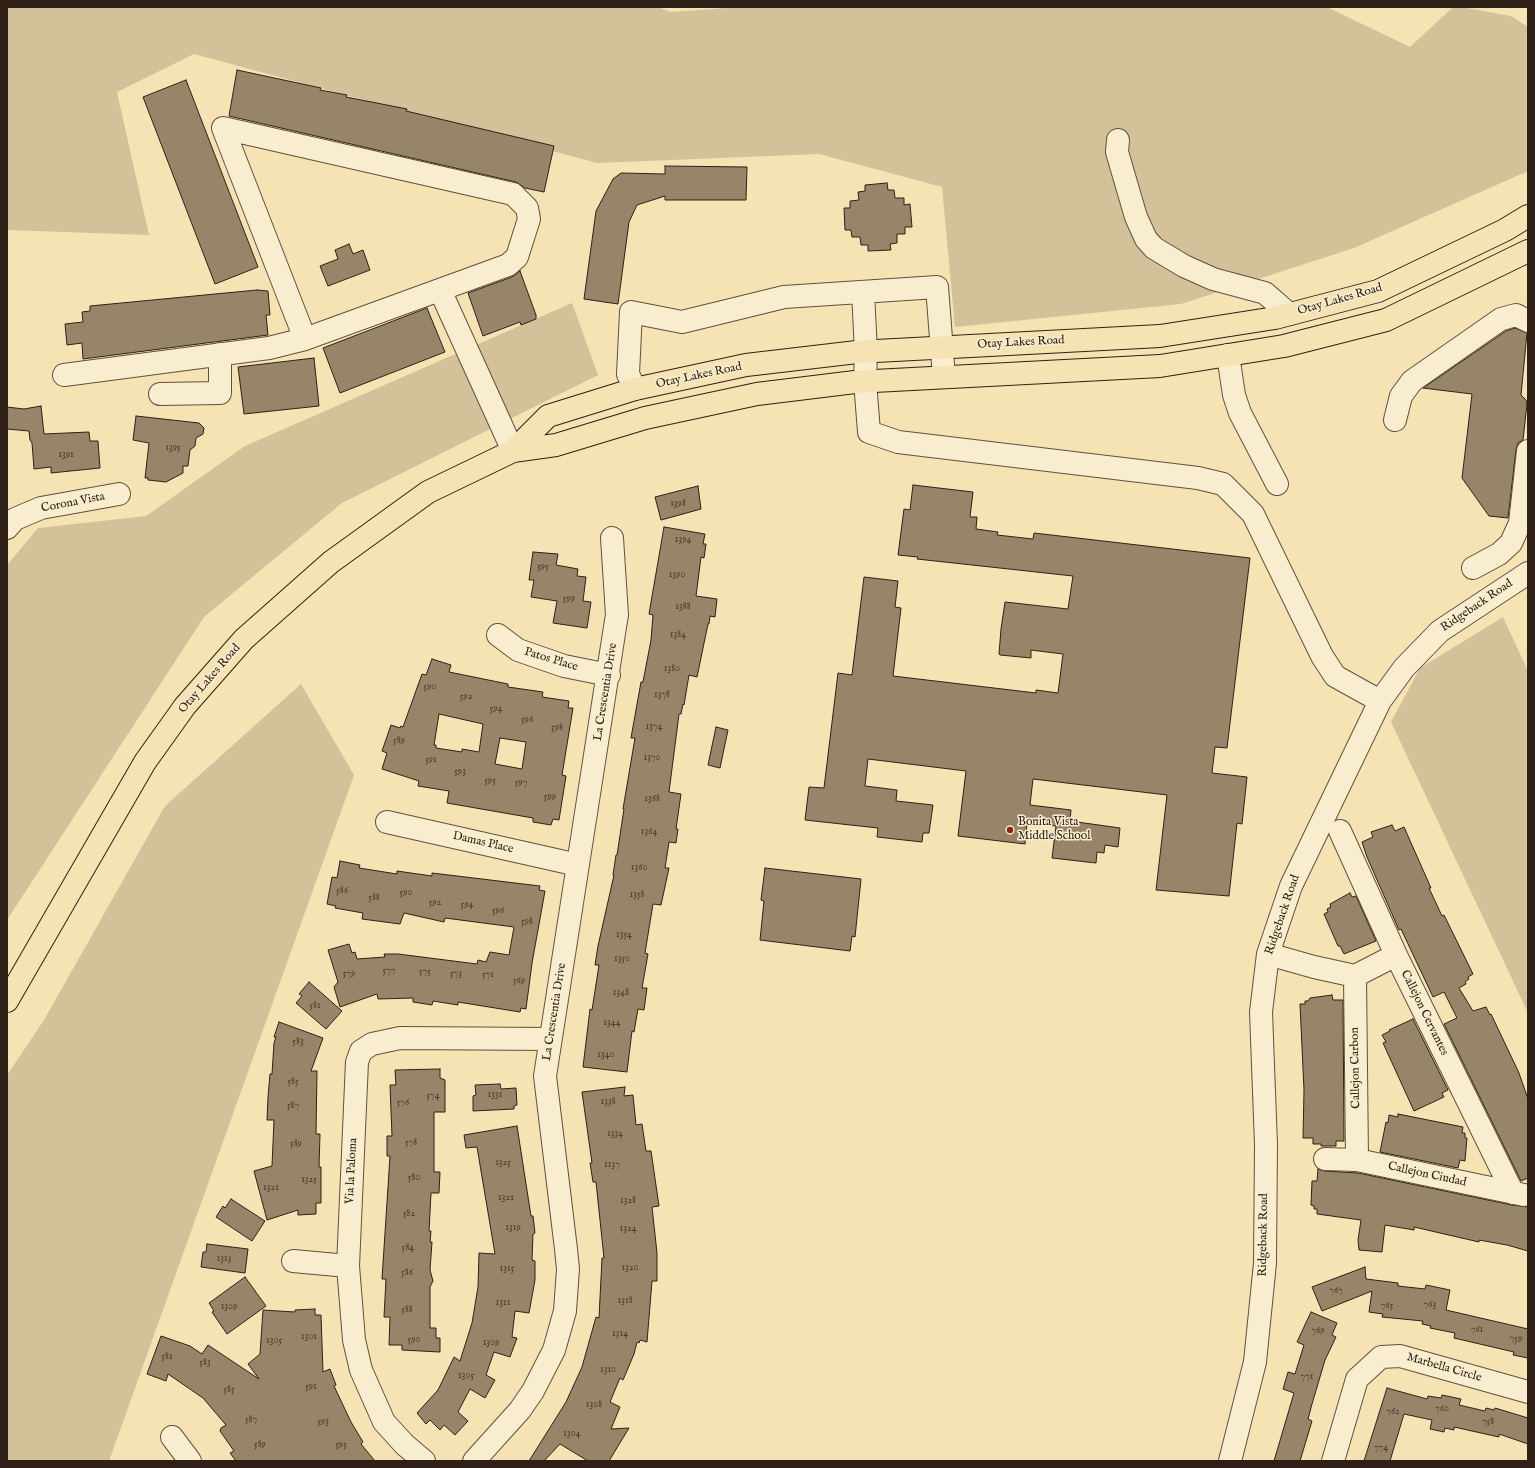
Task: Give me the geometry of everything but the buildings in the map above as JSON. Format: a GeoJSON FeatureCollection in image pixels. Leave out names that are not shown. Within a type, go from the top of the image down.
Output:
{"type":"FeatureCollection","features":[{"type":"Feature","properties":{"kind":"main road","name":"Otay Lakes Road"},"geometry":{"type":"LineString","coordinates":[[513,451],[548,416],[635,389],[746,365],[866,352],[1160,336],[1289,314],[1378,291],[1505,230],[1528,216]]}},
{"type":"Feature","properties":{"kind":"main road","name":"Otay Lakes Road"},"geometry":{"type":"LineString","coordinates":[[7,1002],[145,762],[186,706],[244,639],[331,562],[428,492],[513,451],[556,445],[645,418],[758,394],[865,381],[1160,366],[1284,346],[1386,320],[1528,251]]}},
{"type":"Feature","properties":{"kind":"street"},"geometry":{"type":"LineString","coordinates":[[64,375],[269,348],[305,339],[508,264],[517,257],[529,219],[527,208],[513,194],[223,128],[305,339]]}},
{"type":"Feature","properties":{"kind":"street"},"geometry":{"type":"LineString","coordinates":[[1118,140],[1117,152],[1136,217],[1146,239],[1154,248],[1184,266],[1213,279],[1265,293],[1289,314]]}},
{"type":"Feature","properties":{"kind":"street"},"geometry":{"type":"LineString","coordinates":[[635,389],[628,374],[631,312],[682,322],[784,297],[937,287],[944,377]]}},
{"type":"Feature","properties":{"kind":"street"},"geometry":{"type":"LineString","coordinates":[[440,290],[513,451]]}},
{"type":"Feature","properties":{"kind":"street"},"geometry":{"type":"LineString","coordinates":[[862,292],[866,352],[865,381],[869,432],[898,442],[1198,478],[1223,484],[1254,514],[1322,656],[1335,676],[1380,700]]}},
{"type":"Feature","properties":{"kind":"street"},"geometry":{"type":"LineString","coordinates":[[1395,420],[1401,396],[1412,381],[1501,319],[1516,315],[1528,321]]}},
{"type":"Feature","properties":{"kind":"street"},"geometry":{"type":"LineString","coordinates":[[160,394],[220,393],[220,354]]}},
{"type":"Feature","properties":{"kind":"street"},"geometry":{"type":"LineString","coordinates":[[1228,355],[1234,395],[1240,413],[1277,484]]}},
{"type":"Feature","properties":{"kind":"street"},"geometry":{"type":"LineString","coordinates":[[1473,568],[1499,554],[1511,543],[1520,523],[1528,451]]}},
{"type":"Feature","properties":{"kind":"street","name":"Corona Vista"},"geometry":{"type":"LineString","coordinates":[[7,528],[15,519],[41,508],[119,494]]}},
{"type":"Feature","properties":{"kind":"street","name":"La Crescentia Drive"},"geometry":{"type":"LineString","coordinates":[[474,1461],[520,1410],[533,1391],[554,1350],[564,1310],[568,1269],[545,1076],[609,675],[617,614],[612,538]]}},
{"type":"Feature","properties":{"kind":"street","name":"Ridgeback Road"},"geometry":{"type":"LineString","coordinates":[[1230,1461],[1255,1362],[1265,1263],[1266,1145],[1260,1012],[1268,954],[1291,886],[1380,700],[1404,668],[1440,630],[1528,573]]}},
{"type":"Feature","properties":{"kind":"street","name":"Patos Place"},"geometry":{"type":"LineString","coordinates":[[498,635],[518,650],[564,666],[609,675]]}},
{"type":"Feature","properties":{"kind":"street","name":"Damas Place"},"geometry":{"type":"LineString","coordinates":[[387,822],[578,865]]}},
{"type":"Feature","properties":{"kind":"street","name":"Callejon Cervantes"},"geometry":{"type":"LineString","coordinates":[[1340,832],[1396,955],[1520,1195]]}},
{"type":"Feature","properties":{"kind":"street"},"geometry":{"type":"LineString","coordinates":[[1268,954],[1355,976],[1396,955]]}},
{"type":"Feature","properties":{"kind":"street","name":"Callejon Carbon"},"geometry":{"type":"LineString","coordinates":[[1355,976],[1357,1160]]}},
{"type":"Feature","properties":{"kind":"street","name":"Via la Paloma"},"geometry":{"type":"LineString","coordinates":[[424,1461],[405,1445],[384,1422],[361,1370],[354,1340],[348,1266],[357,1062],[361,1051],[372,1044],[400,1038],[550,1039]]}},
{"type":"Feature","properties":{"kind":"street","name":"Callejon Ciudad"},"geometry":{"type":"LineString","coordinates":[[1325,1159],[1357,1160],[1520,1195]]}},
{"type":"Feature","properties":{"kind":"street"},"geometry":{"type":"LineString","coordinates":[[293,1261],[348,1266]]}},
{"type":"Feature","properties":{"kind":"street","name":"Marbella Circle"},"geometry":{"type":"LineString","coordinates":[[1333,1461],[1357,1379],[1381,1357],[1400,1356],[1528,1392]]}},
{"type":"Feature","properties":{"kind":"street"},"geometry":{"type":"LineString","coordinates":[[172,1437],[190,1461]]}},
{"type":"Feature","properties":{"kind":"shaded area"},"geometry":{"type":"Polygon","coordinates":[[[7,7],[658,7],[671,12],[740,7],[1327,7],[1410,47],[1453,7],[1461,7],[1511,16],[1528,27],[1528,171],[1354,248],[1181,304],[955,327],[942,187],[819,154],[597,163],[194,54],[117,92],[149,235],[7,230],[7,7]]]}},
{"type":"Feature","properties":{"kind":"shaded area"},"geometry":{"type":"Polygon","coordinates":[[[572,303],[598,375],[342,503],[204,617],[7,920],[7,565],[38,528],[146,516],[245,446],[572,303]]]}},
{"type":"Feature","properties":{"kind":"shaded area"},"geometry":{"type":"Polygon","coordinates":[[[1503,617],[1528,671],[1528,1013],[1391,722],[1420,668],[1503,617]]]}},
{"type":"Feature","properties":{"kind":"shaded area"},"geometry":{"type":"Polygon","coordinates":[[[301,684],[354,775],[109,1461],[7,1461],[7,1075],[44,1020],[165,806],[301,684]]]}},
{"type":"Feature","properties":{"kind":"place","name":"Bonita Vista Middle School"},"geometry":{"type":"Point","coordinates":[1010,830]}}]}
